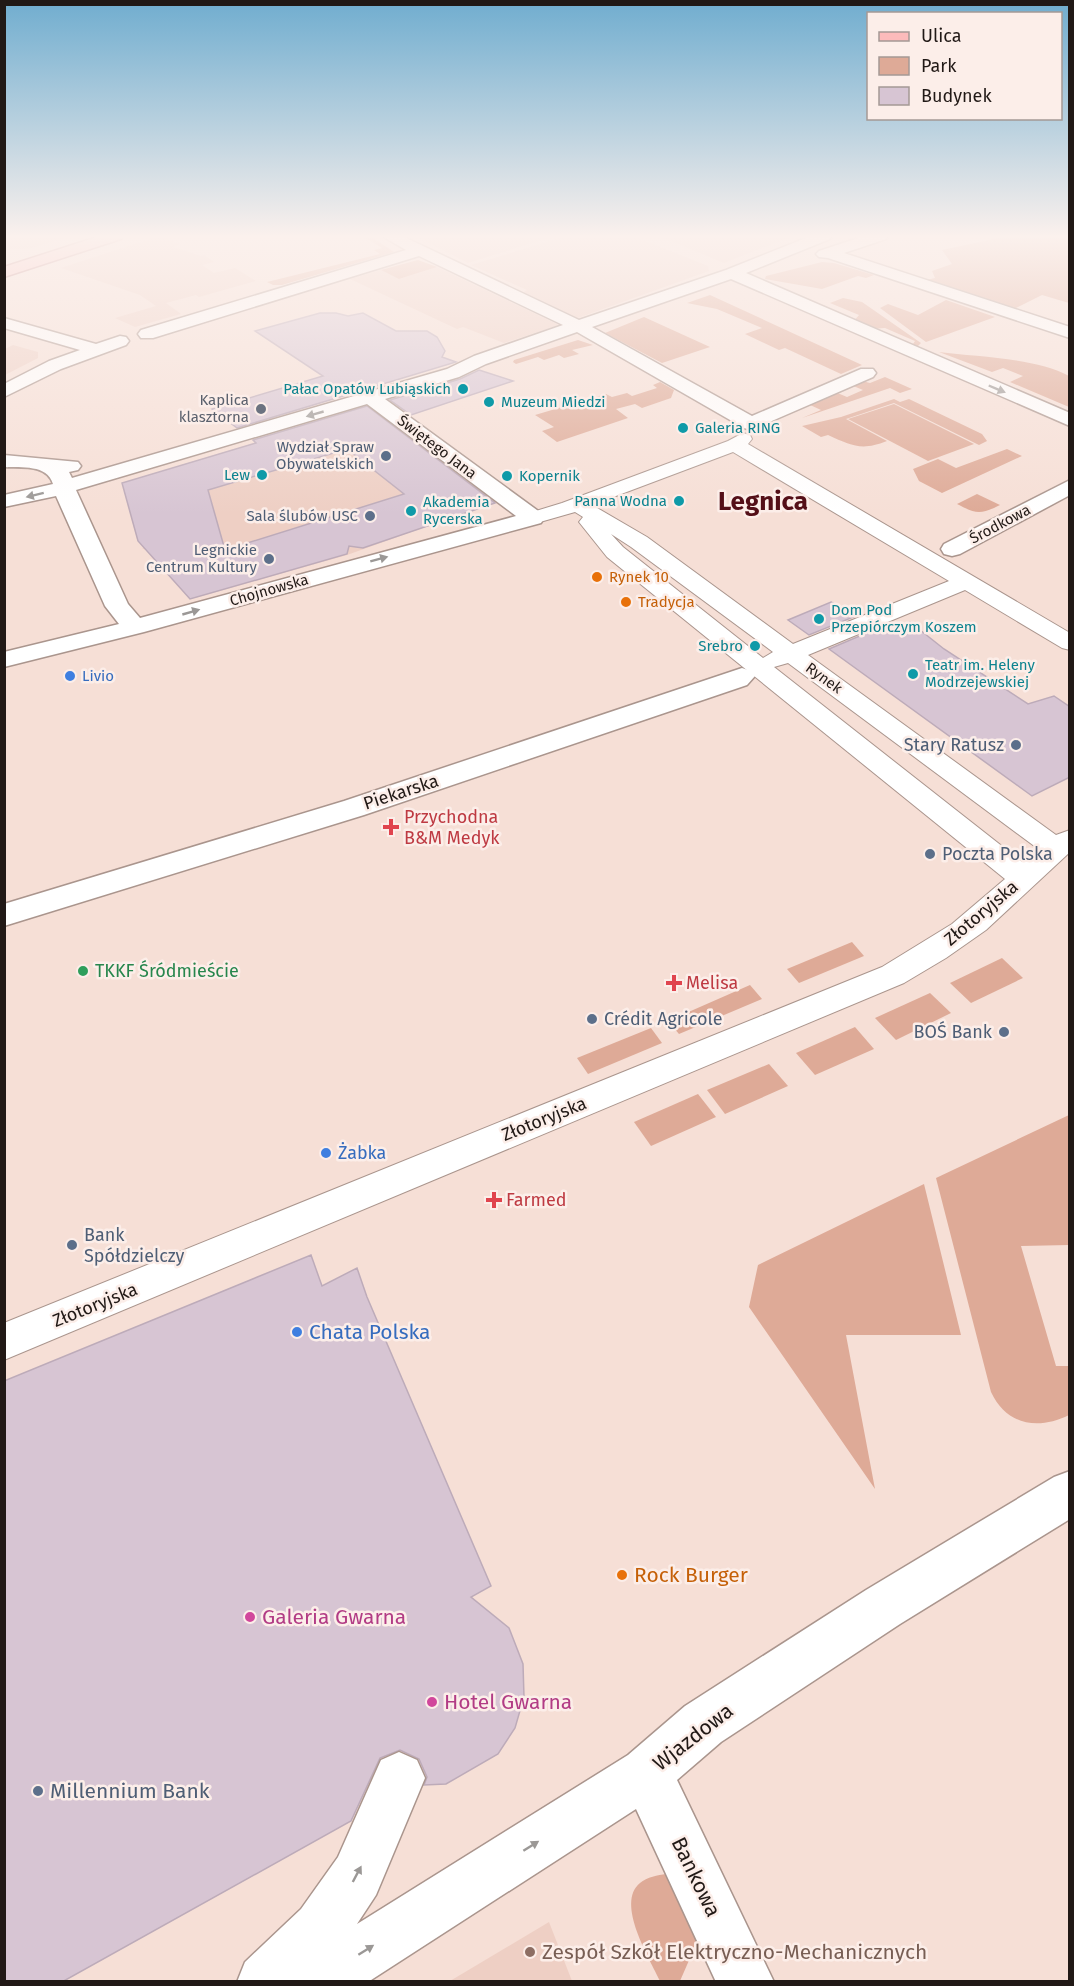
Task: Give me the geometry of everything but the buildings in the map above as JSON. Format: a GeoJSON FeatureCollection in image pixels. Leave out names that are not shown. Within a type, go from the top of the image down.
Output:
{"type":"FeatureCollection","features":[{"type":"Feature","properties":{"kind":"street"},"geometry":{"type":"LineString","coordinates":[[24,329],[96,349]]}},
{"type":"Feature","properties":{"kind":"street"},"geometry":{"type":"LineString","coordinates":[[147,334],[165,329]]}},
{"type":"Feature","properties":{"kind":"street"},"geometry":{"type":"LineString","coordinates":[[4,501],[453,374],[480,360],[570,329]]}},
{"type":"Feature","properties":{"kind":"street"},"geometry":{"type":"LineString","coordinates":[[582,329],[930,560],[1070,643]]}},
{"type":"Feature","properties":{"kind":"street"},"geometry":{"type":"LineString","coordinates":[[860,329],[1070,420]]}},
{"type":"Feature","properties":{"kind":"street"},"geometry":{"type":"LineString","coordinates":[[4,392],[55,365],[120,341]]}},
{"type":"Feature","properties":{"kind":"street"},"geometry":{"type":"LineString","coordinates":[[533,518],[576,504],[743,436],[867,373]]}},
{"type":"Feature","properties":{"kind":"street","name":"Świętego Jana"},"geometry":{"type":"LineString","coordinates":[[371,398],[533,518]]}},
{"type":"Feature","properties":{"kind":"street"},"geometry":{"type":"LineString","coordinates":[[4,460],[49,465],[127,468]]}},
{"type":"Feature","properties":{"kind":"street"},"geometry":{"type":"LineString","coordinates":[[49,465],[57,470],[65,485],[68,501],[117,606],[135,627]]}},
{"type":"Feature","properties":{"kind":"street","name":"Środkowa"},"geometry":{"type":"LineString","coordinates":[[930,560],[1070,486]]}},
{"type":"Feature","properties":{"kind":"street","name":"Rynek"},"geometry":{"type":"LineString","coordinates":[[576,504],[639,542],[792,655],[1062,843]]}},
{"type":"Feature","properties":{"kind":"street","name":"Rynek"},"geometry":{"type":"LineString","coordinates":[[576,504],[611,548],[749,671],[1023,878]]}},
{"type":"Feature","properties":{"kind":"street","name":"Chojnowska"},"geometry":{"type":"LineString","coordinates":[[4,660],[135,627],[533,518]]}},
{"type":"Feature","properties":{"kind":"street","name":"Piekarska"},"geometry":{"type":"LineString","coordinates":[[4,915],[354,808],[738,680],[749,671],[966,582]]}},
{"type":"Feature","properties":{"kind":"street","name":"Złotoryjska"},"geometry":{"type":"LineString","coordinates":[[4,1342],[893,975],[919,961],[965,929],[998,903],[1062,843]]}},
{"type":"Feature","properties":{"kind":"street","name":"Wjazdowa"},"geometry":{"type":"LineString","coordinates":[[316,1982],[646,1773],[703,1724],[883,1607],[1070,1493]]}},
{"type":"Feature","properties":{"kind":"street","name":"Bankowa"},"geometry":{"type":"LineString","coordinates":[[646,1773],[746,1982]]}},
{"type":"Feature","properties":{"kind":"street"},"geometry":{"type":"LineString","coordinates":[[265,1982],[321,1929],[357,1876],[399,1778]]}},
{"type":"Feature","properties":{"kind":"shaded area"},"geometry":{"type":"Polygon","coordinates":[[[467,329],[548,329],[504,343],[467,329]]]}},
{"type":"Feature","properties":{"kind":"shaded area"},"geometry":{"type":"Polygon","coordinates":[[[13,345],[38,352],[38,358],[5,375],[5,349],[13,345]]]}},
{"type":"Feature","properties":{"kind":"shaded area","name":"Akademia Rycerska"},"geometry":{"type":"Polygon","coordinates":[[[321,423],[420,445],[498,501],[347,555],[195,598],[189,597],[142,548],[178,537],[178,533],[137,539],[122,483],[321,423]]]}},
{"type":"Feature","properties":{"kind":"shaded area","name":"Zespół Szkół Elektryczno-Mechanicznych"},"geometry":{"type":"Polygon","coordinates":[[[549,1922],[572,1981],[450,1981],[549,1922]]]}},
{"type":"Feature","properties":{"kind":"green space"},"geometry":{"type":"Polygon","coordinates":[[[616,329],[670,329],[710,347],[662,363],[605,333],[616,329]]]}},
{"type":"Feature","properties":{"kind":"green space"},"geometry":{"type":"Polygon","coordinates":[[[760,329],[783,329],[862,365],[841,374],[785,348],[779,350],[745,334],[760,329]]]}},
{"type":"Feature","properties":{"kind":"green space"},"geometry":{"type":"Polygon","coordinates":[[[887,329],[900,329],[921,343],[917,347],[922,350],[911,347],[915,341],[887,329]]]}},
{"type":"Feature","properties":{"kind":"green space"},"geometry":{"type":"Polygon","coordinates":[[[908,329],[963,329],[926,342],[908,329]]]}},
{"type":"Feature","properties":{"kind":"green space"},"geometry":{"type":"Polygon","coordinates":[[[578,340],[593,345],[572,350],[579,354],[564,358],[559,355],[544,360],[538,357],[516,364],[513,362],[514,360],[578,340]]]}},
{"type":"Feature","properties":{"kind":"green space"},"geometry":{"type":"Polygon","coordinates":[[[939,352],[1024,362],[1056,370],[1069,376],[1069,407],[1010,382],[1023,376],[1003,368],[992,372],[939,352]]]}},
{"type":"Feature","properties":{"kind":"green space"},"geometry":{"type":"Polygon","coordinates":[[[885,377],[912,389],[900,393],[890,388],[802,418],[821,410],[808,404],[835,392],[847,397],[863,390],[851,385],[862,381],[870,383],[885,377]]]}},
{"type":"Feature","properties":{"kind":"green space"},"geometry":{"type":"Polygon","coordinates":[[[660,382],[674,390],[671,398],[642,408],[635,404],[616,409],[628,418],[557,442],[542,431],[554,427],[535,415],[606,394],[612,397],[627,393],[632,396],[657,388],[653,385],[660,382]]]}},
{"type":"Feature","properties":{"kind":"green space"},"geometry":{"type":"Polygon","coordinates":[[[894,399],[900,402],[909,399],[982,434],[987,441],[979,445],[894,403],[846,419],[887,441],[871,446],[857,446],[828,435],[821,437],[802,426],[841,417],[894,399]]]}},
{"type":"Feature","properties":{"kind":"green space"},"geometry":{"type":"Polygon","coordinates":[[[894,404],[974,444],[928,461],[848,419],[894,404]]]}},
{"type":"Feature","properties":{"kind":"green space"},"geometry":{"type":"Polygon","coordinates":[[[1007,449],[1022,456],[942,493],[919,481],[913,469],[938,459],[956,468],[1007,449]]]}},
{"type":"Feature","properties":{"kind":"green space"},"geometry":{"type":"Polygon","coordinates":[[[977,494],[1000,505],[978,512],[957,504],[977,494]]]}},
{"type":"Feature","properties":{"kind":"green space"},"geometry":{"type":"Polygon","coordinates":[[[852,942],[864,956],[799,983],[787,969],[852,942]]]}},
{"type":"Feature","properties":{"kind":"green space"},"geometry":{"type":"Polygon","coordinates":[[[1002,958],[1023,978],[971,1003],[950,983],[1002,958]]]}},
{"type":"Feature","properties":{"kind":"green space"},"geometry":{"type":"Polygon","coordinates":[[[750,985],[762,999],[679,1034],[668,1021],[750,985]]]}},
{"type":"Feature","properties":{"kind":"green space"},"geometry":{"type":"Polygon","coordinates":[[[930,993],[951,1013],[896,1040],[875,1018],[930,993]]]}},
{"type":"Feature","properties":{"kind":"green space"},"geometry":{"type":"Polygon","coordinates":[[[855,1027],[874,1049],[815,1075],[796,1053],[855,1027]]]}},
{"type":"Feature","properties":{"kind":"green space"},"geometry":{"type":"Polygon","coordinates":[[[651,1028],[662,1043],[588,1074],[577,1058],[651,1028]]]}},
{"type":"Feature","properties":{"kind":"green space"},"geometry":{"type":"Polygon","coordinates":[[[769,1064],[788,1086],[725,1114],[707,1090],[769,1064]]]}},
{"type":"Feature","properties":{"kind":"green space"},"geometry":{"type":"Polygon","coordinates":[[[698,1094],[716,1117],[651,1146],[634,1122],[698,1094]]]}},
{"type":"Feature","properties":{"kind":"green space"},"geometry":{"type":"Polygon","coordinates":[[[1069,1115],[1069,1245],[1021,1246],[1056,1366],[1069,1366],[1069,1415],[1046,1423],[1025,1422],[1006,1412],[991,1392],[936,1178],[1069,1115]]]}},
{"type":"Feature","properties":{"kind":"green space"},"geometry":{"type":"Polygon","coordinates":[[[924,1184],[961,1335],[846,1335],[875,1489],[749,1307],[758,1265],[924,1184]]]}},
{"type":"Feature","properties":{"kind":"green space"},"geometry":{"type":"Polygon","coordinates":[[[666,1874],[704,1926],[680,1981],[660,1981],[637,1931],[631,1904],[633,1892],[640,1883],[666,1874]]]}},
{"type":"Feature","properties":{"kind":"place","name":"Pałac Opatów Lubiąskich"},"geometry":{"type":"Point","coordinates":[463,389]}},
{"type":"Feature","properties":{"kind":"place","name":"Muzeum Miedzi"},"geometry":{"type":"Point","coordinates":[489,402]}},
{"type":"Feature","properties":{"kind":"place","name":"Kaplica klasztorna"},"geometry":{"type":"Point","coordinates":[261,409]}},
{"type":"Feature","properties":{"kind":"place","name":"Galeria RING"},"geometry":{"type":"Point","coordinates":[683,428]}},
{"type":"Feature","properties":{"kind":"place","name":"Wydział Spraw Obywatelskich"},"geometry":{"type":"Point","coordinates":[386,456]}},
{"type":"Feature","properties":{"kind":"place","name":"Lew"},"geometry":{"type":"Point","coordinates":[262,475]}},
{"type":"Feature","properties":{"kind":"place","name":"Kopernik"},"geometry":{"type":"Point","coordinates":[507,476]}},
{"type":"Feature","properties":{"kind":"place","name":"Panna Wodna"},"geometry":{"type":"Point","coordinates":[679,501]}},
{"type":"Feature","properties":{"kind":"place","name":"Akademia Rycerska"},"geometry":{"type":"Point","coordinates":[411,511]}},
{"type":"Feature","properties":{"kind":"place","name":"Sala ślubów USC"},"geometry":{"type":"Point","coordinates":[370,516]}},
{"type":"Feature","properties":{"kind":"place","name":"Legnickie Centrum Kultury"},"geometry":{"type":"Point","coordinates":[269,559]}},
{"type":"Feature","properties":{"kind":"place","name":"Rynek 10"},"geometry":{"type":"Point","coordinates":[597,577]}},
{"type":"Feature","properties":{"kind":"place","name":"Tradycja"},"geometry":{"type":"Point","coordinates":[626,602]}},
{"type":"Feature","properties":{"kind":"place","name":"Dom Pod Przepiórczym Koszem"},"geometry":{"type":"Point","coordinates":[819,619]}},
{"type":"Feature","properties":{"kind":"place","name":"Srebro"},"geometry":{"type":"Point","coordinates":[755,646]}},
{"type":"Feature","properties":{"kind":"place","name":"Teatr im. Heleny Modrzejewskiej"},"geometry":{"type":"Point","coordinates":[913,674]}},
{"type":"Feature","properties":{"kind":"place","name":"Livio"},"geometry":{"type":"Point","coordinates":[70,676]}},
{"type":"Feature","properties":{"kind":"place","name":"Stary Ratusz"},"geometry":{"type":"Point","coordinates":[1016,745]}},
{"type":"Feature","properties":{"kind":"place","name":"Przychodna B&M Medyk"},"geometry":{"type":"Point","coordinates":[391,827]}},
{"type":"Feature","properties":{"kind":"place","name":"Poczta Polska"},"geometry":{"type":"Point","coordinates":[930,854]}},
{"type":"Feature","properties":{"kind":"place","name":"TKKF Śródmieście"},"geometry":{"type":"Point","coordinates":[83,971]}},
{"type":"Feature","properties":{"kind":"place","name":"Melisa"},"geometry":{"type":"Point","coordinates":[674,983]}},
{"type":"Feature","properties":{"kind":"place","name":"Crédit Agricole"},"geometry":{"type":"Point","coordinates":[592,1019]}},
{"type":"Feature","properties":{"kind":"place","name":"BOŚ Bank"},"geometry":{"type":"Point","coordinates":[1004,1032]}},
{"type":"Feature","properties":{"kind":"place","name":"Żabka"},"geometry":{"type":"Point","coordinates":[326,1153]}},
{"type":"Feature","properties":{"kind":"place","name":"Farmed"},"geometry":{"type":"Point","coordinates":[494,1200]}},
{"type":"Feature","properties":{"kind":"place","name":"Bank Spółdzielczy"},"geometry":{"type":"Point","coordinates":[72,1245]}},
{"type":"Feature","properties":{"kind":"place","name":"Chata Polska"},"geometry":{"type":"Point","coordinates":[297,1332]}},
{"type":"Feature","properties":{"kind":"place","name":"Rock Burger"},"geometry":{"type":"Point","coordinates":[622,1575]}},
{"type":"Feature","properties":{"kind":"place","name":"Galeria Gwarna"},"geometry":{"type":"Point","coordinates":[250,1617]}},
{"type":"Feature","properties":{"kind":"place","name":"Hotel Gwarna"},"geometry":{"type":"Point","coordinates":[432,1702]}},
{"type":"Feature","properties":{"kind":"place","name":"Millennium Bank"},"geometry":{"type":"Point","coordinates":[38,1791]}},
{"type":"Feature","properties":{"kind":"place","name":"Zespół Szkół Elektryczno-Mechanicznych"},"geometry":{"type":"Point","coordinates":[530,1952]}},
{"type":"Feature","properties":{"kind":"district","name":"Legnica"},"geometry":{"type":"Point","coordinates":[763,501]}}]}
